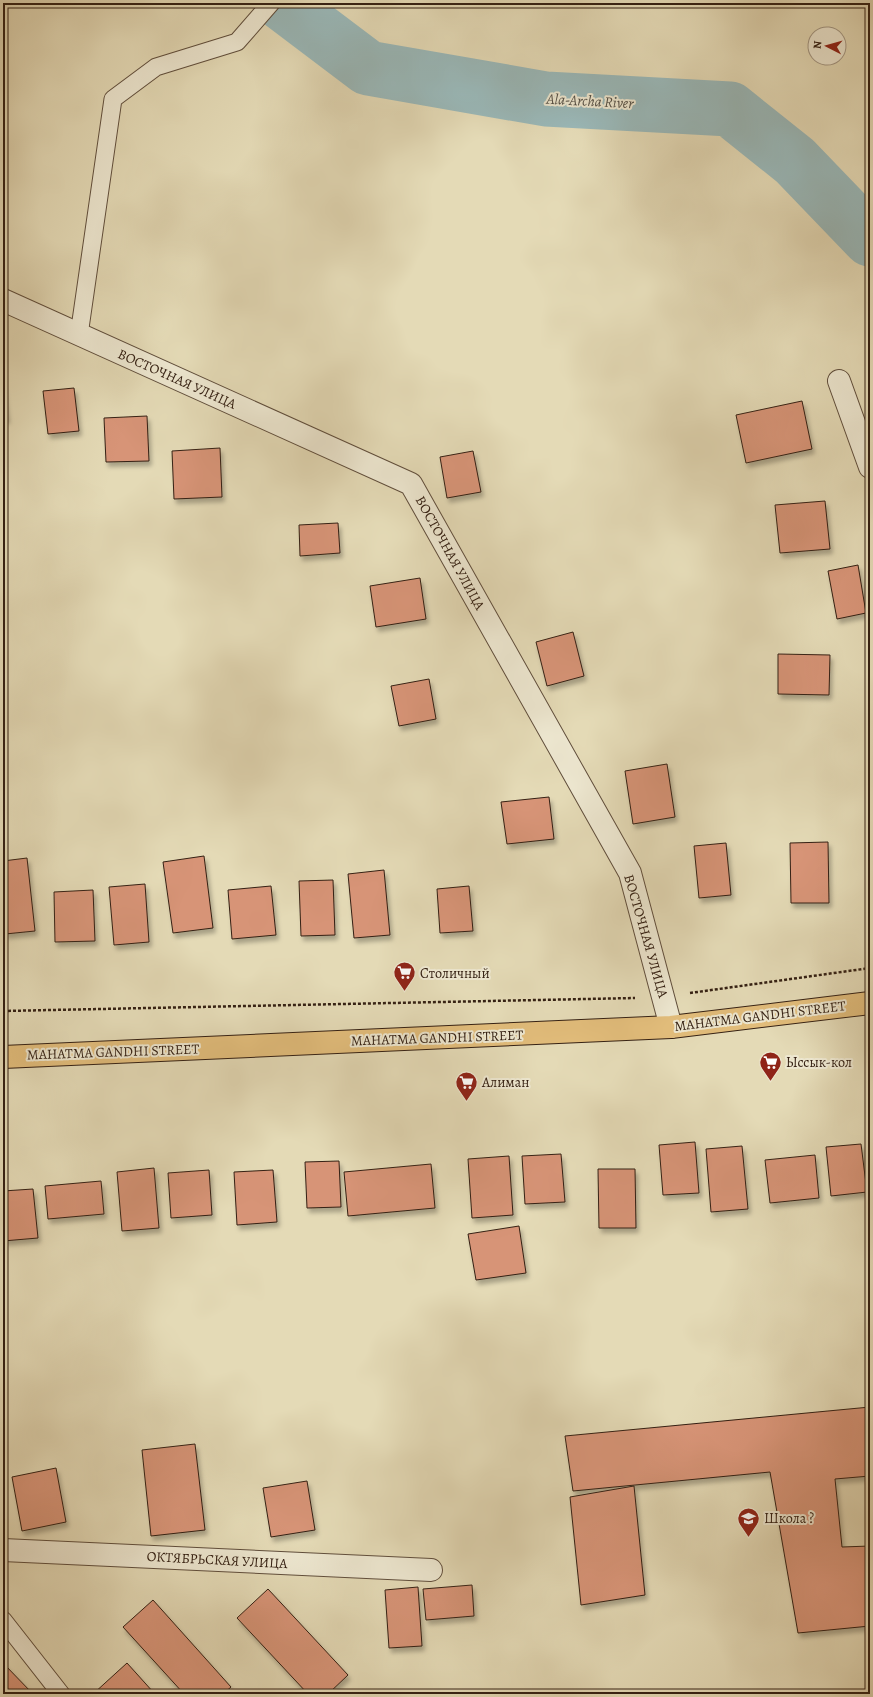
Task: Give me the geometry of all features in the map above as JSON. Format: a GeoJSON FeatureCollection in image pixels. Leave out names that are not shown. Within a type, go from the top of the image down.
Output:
{"type":"FeatureCollection","features":[{"type":"Feature","properties":{"kind":"main road","name":"MAHATMA GANDHI STREET"},"geometry":{"type":"LineString","coordinates":[[3,1057],[671,1027],[870,1003]]}},
{"type":"Feature","properties":{"kind":"street","name":"ВОСТОЧНАЯ УЛИЦА"},"geometry":{"type":"LineString","coordinates":[[3,300],[411,484],[630,873],[671,1027]]}},
{"type":"Feature","properties":{"kind":"street"},"geometry":{"type":"LineString","coordinates":[[839,381],[870,467]]}},
{"type":"Feature","properties":{"kind":"street","name":"ОКТЯБРЬСКАЯ УЛИЦА"},"geometry":{"type":"LineString","coordinates":[[3,1550],[431,1570]]}},
{"type":"Feature","properties":{"kind":"lane"},"geometry":{"type":"LineString","coordinates":[[79,335],[113,99],[156,67],[237,42],[271,3]]}},
{"type":"Feature","properties":{"kind":"lane"},"geometry":{"type":"LineString","coordinates":[[3,1620],[61,1694]]}},
{"type":"Feature","properties":{"kind":"path"},"geometry":{"type":"LineString","coordinates":[[3,1011],[663,997],[870,968]]}},
{"type":"Feature","properties":{"kind":"building"},"geometry":{"type":"Polygon","coordinates":[[[3,387],[7,419],[3,419],[3,387]]]}},
{"type":"Feature","properties":{"kind":"building"},"geometry":{"type":"Polygon","coordinates":[[[74,388],[79,431],[48,434],[43,391],[74,388]]]}},
{"type":"Feature","properties":{"kind":"building"},"geometry":{"type":"Polygon","coordinates":[[[802,401],[812,449],[746,463],[736,415],[802,401]]]}},
{"type":"Feature","properties":{"kind":"building"},"geometry":{"type":"Polygon","coordinates":[[[147,416],[149,461],[106,462],[104,418],[147,416]]]}},
{"type":"Feature","properties":{"kind":"building"},"geometry":{"type":"Polygon","coordinates":[[[220,448],[222,497],[174,499],[172,451],[220,448]]]}},
{"type":"Feature","properties":{"kind":"building"},"geometry":{"type":"Polygon","coordinates":[[[473,451],[481,492],[447,498],[440,457],[473,451]]]}},
{"type":"Feature","properties":{"kind":"building"},"geometry":{"type":"Polygon","coordinates":[[[825,501],[830,549],[780,553],[775,505],[825,501]]]}},
{"type":"Feature","properties":{"kind":"building"},"geometry":{"type":"Polygon","coordinates":[[[338,523],[340,553],[300,556],[299,525],[338,523]]]}},
{"type":"Feature","properties":{"kind":"building"},"geometry":{"type":"Polygon","coordinates":[[[858,565],[866,613],[837,619],[828,571],[858,565]]]}},
{"type":"Feature","properties":{"kind":"building"},"geometry":{"type":"Polygon","coordinates":[[[420,578],[426,619],[376,627],[370,586],[420,578]]]}},
{"type":"Feature","properties":{"kind":"building"},"geometry":{"type":"Polygon","coordinates":[[[573,632],[584,676],[547,686],[536,642],[573,632]]]}},
{"type":"Feature","properties":{"kind":"building"},"geometry":{"type":"Polygon","coordinates":[[[778,654],[830,655],[829,695],[778,694],[778,654]]]}},
{"type":"Feature","properties":{"kind":"building"},"geometry":{"type":"Polygon","coordinates":[[[429,679],[436,719],[399,726],[391,686],[429,679]]]}},
{"type":"Feature","properties":{"kind":"building"},"geometry":{"type":"Polygon","coordinates":[[[667,764],[675,817],[633,824],[625,771],[667,764]]]}},
{"type":"Feature","properties":{"kind":"building"},"geometry":{"type":"Polygon","coordinates":[[[549,797],[554,839],[507,844],[501,802],[549,797]]]}},
{"type":"Feature","properties":{"kind":"building"},"geometry":{"type":"Polygon","coordinates":[[[828,842],[829,903],[791,903],[790,843],[828,842]]]}},
{"type":"Feature","properties":{"kind":"building"},"geometry":{"type":"Polygon","coordinates":[[[726,843],[731,895],[699,898],[694,846],[726,843]]]}},
{"type":"Feature","properties":{"kind":"building"},"geometry":{"type":"Polygon","coordinates":[[[204,856],[213,928],[173,933],[163,862],[204,856]]]}},
{"type":"Feature","properties":{"kind":"building"},"geometry":{"type":"Polygon","coordinates":[[[27,858],[35,931],[5,934],[3,915],[3,861],[27,858]]]}},
{"type":"Feature","properties":{"kind":"building"},"geometry":{"type":"Polygon","coordinates":[[[384,870],[390,935],[354,938],[348,874],[384,870]]]}},
{"type":"Feature","properties":{"kind":"building"},"geometry":{"type":"Polygon","coordinates":[[[333,880],[335,935],[301,936],[299,881],[333,880]]]}},
{"type":"Feature","properties":{"kind":"building"},"geometry":{"type":"Polygon","coordinates":[[[145,884],[149,942],[114,945],[109,887],[145,884]]]}},
{"type":"Feature","properties":{"kind":"building"},"geometry":{"type":"Polygon","coordinates":[[[271,886],[276,935],[232,939],[228,890],[271,886]]]}},
{"type":"Feature","properties":{"kind":"building"},"geometry":{"type":"Polygon","coordinates":[[[469,886],[473,931],[440,933],[437,889],[469,886]]]}},
{"type":"Feature","properties":{"kind":"building"},"geometry":{"type":"Polygon","coordinates":[[[93,890],[95,941],[55,942],[54,892],[93,890]]]}},
{"type":"Feature","properties":{"kind":"building"},"geometry":{"type":"Polygon","coordinates":[[[695,1142],[699,1193],[663,1195],[659,1145],[695,1142]]]}},
{"type":"Feature","properties":{"kind":"building"},"geometry":{"type":"Polygon","coordinates":[[[861,1144],[867,1192],[831,1196],[826,1147],[861,1144]]]}},
{"type":"Feature","properties":{"kind":"building"},"geometry":{"type":"Polygon","coordinates":[[[742,1146],[748,1209],[711,1212],[706,1149],[742,1146]]]}},
{"type":"Feature","properties":{"kind":"building"},"geometry":{"type":"Polygon","coordinates":[[[561,1154],[565,1202],[525,1204],[522,1156],[561,1154]]]}},
{"type":"Feature","properties":{"kind":"building"},"geometry":{"type":"Polygon","coordinates":[[[815,1155],[819,1198],[770,1203],[765,1160],[815,1155]]]}},
{"type":"Feature","properties":{"kind":"building"},"geometry":{"type":"Polygon","coordinates":[[[509,1156],[513,1215],[472,1218],[468,1159],[509,1156]]]}},
{"type":"Feature","properties":{"kind":"building"},"geometry":{"type":"Polygon","coordinates":[[[339,1161],[341,1207],[307,1208],[305,1162],[339,1161]]]}},
{"type":"Feature","properties":{"kind":"building"},"geometry":{"type":"Polygon","coordinates":[[[431,1164],[435,1208],[348,1216],[344,1172],[431,1164]]]}},
{"type":"Feature","properties":{"kind":"building"},"geometry":{"type":"Polygon","coordinates":[[[154,1168],[159,1228],[122,1231],[117,1172],[154,1168]]]}},
{"type":"Feature","properties":{"kind":"building"},"geometry":{"type":"Polygon","coordinates":[[[598,1169],[635,1169],[636,1228],[599,1228],[598,1169]]]}},
{"type":"Feature","properties":{"kind":"building"},"geometry":{"type":"Polygon","coordinates":[[[209,1170],[212,1215],[171,1218],[168,1173],[209,1170]]]}},
{"type":"Feature","properties":{"kind":"building"},"geometry":{"type":"Polygon","coordinates":[[[273,1170],[277,1222],[237,1225],[234,1172],[273,1170]]]}},
{"type":"Feature","properties":{"kind":"building"},"geometry":{"type":"Polygon","coordinates":[[[101,1181],[104,1214],[48,1219],[45,1186],[101,1181]]]}},
{"type":"Feature","properties":{"kind":"building"},"geometry":{"type":"Polygon","coordinates":[[[33,1189],[38,1238],[3,1241],[3,1191],[33,1189]]]}},
{"type":"Feature","properties":{"kind":"building"},"geometry":{"type":"Polygon","coordinates":[[[519,1226],[526,1273],[476,1280],[468,1234],[519,1226]]]}},
{"type":"Feature","properties":{"kind":"building"},"geometry":{"type":"Polygon","coordinates":[[[870,1407],[870,1476],[835,1479],[842,1547],[870,1546],[870,1626],[798,1633],[770,1472],[573,1491],[565,1436],[870,1407]]]}},
{"type":"Feature","properties":{"kind":"building"},"geometry":{"type":"Polygon","coordinates":[[[195,1444],[205,1530],[151,1536],[142,1450],[195,1444]]]}},
{"type":"Feature","properties":{"kind":"building"},"geometry":{"type":"Polygon","coordinates":[[[56,1468],[66,1522],[22,1531],[12,1477],[56,1468]]]}},
{"type":"Feature","properties":{"kind":"building"},"geometry":{"type":"Polygon","coordinates":[[[307,1481],[315,1530],[271,1537],[263,1488],[307,1481]]]}},
{"type":"Feature","properties":{"kind":"building"},"geometry":{"type":"Polygon","coordinates":[[[634,1486],[645,1595],[581,1605],[570,1497],[634,1486]]]}},
{"type":"Feature","properties":{"kind":"building"},"geometry":{"type":"Polygon","coordinates":[[[472,1585],[474,1616],[426,1620],[423,1589],[472,1585]]]}},
{"type":"Feature","properties":{"kind":"building"},"geometry":{"type":"Polygon","coordinates":[[[418,1587],[422,1646],[389,1648],[385,1590],[418,1587]]]}},
{"type":"Feature","properties":{"kind":"building"},"geometry":{"type":"Polygon","coordinates":[[[268,1589],[348,1675],[328,1694],[308,1694],[237,1618],[268,1589]]]}},
{"type":"Feature","properties":{"kind":"building"},"geometry":{"type":"Polygon","coordinates":[[[153,1600],[231,1687],[223,1694],[184,1694],[123,1627],[153,1600]]]}},
{"type":"Feature","properties":{"kind":"building"},"geometry":{"type":"Polygon","coordinates":[[[3,1663],[33,1694],[3,1694],[3,1663]]]}},
{"type":"Feature","properties":{"kind":"building"},"geometry":{"type":"Polygon","coordinates":[[[127,1663],[154,1693],[93,1694],[127,1663]]]}},
{"type":"Feature","properties":{"kind":"waterway","name":"Ala-Archa River"},"geometry":{"type":"LineString","coordinates":[[282,3],[368,68],[546,99],[730,109],[795,161],[870,239]]}},
{"type":"Feature","properties":{"kind":"place","name":"Столичный"},"geometry":{"type":"Point","coordinates":[404,992]}},
{"type":"Feature","properties":{"kind":"place","name":"Ыссык-кол"},"geometry":{"type":"Point","coordinates":[770,1082]}},
{"type":"Feature","properties":{"kind":"place","name":"Алиман"},"geometry":{"type":"Point","coordinates":[466,1102]}},
{"type":"Feature","properties":{"kind":"place","name":"Школа ?"},"geometry":{"type":"Point","coordinates":[748,1538]}}]}
